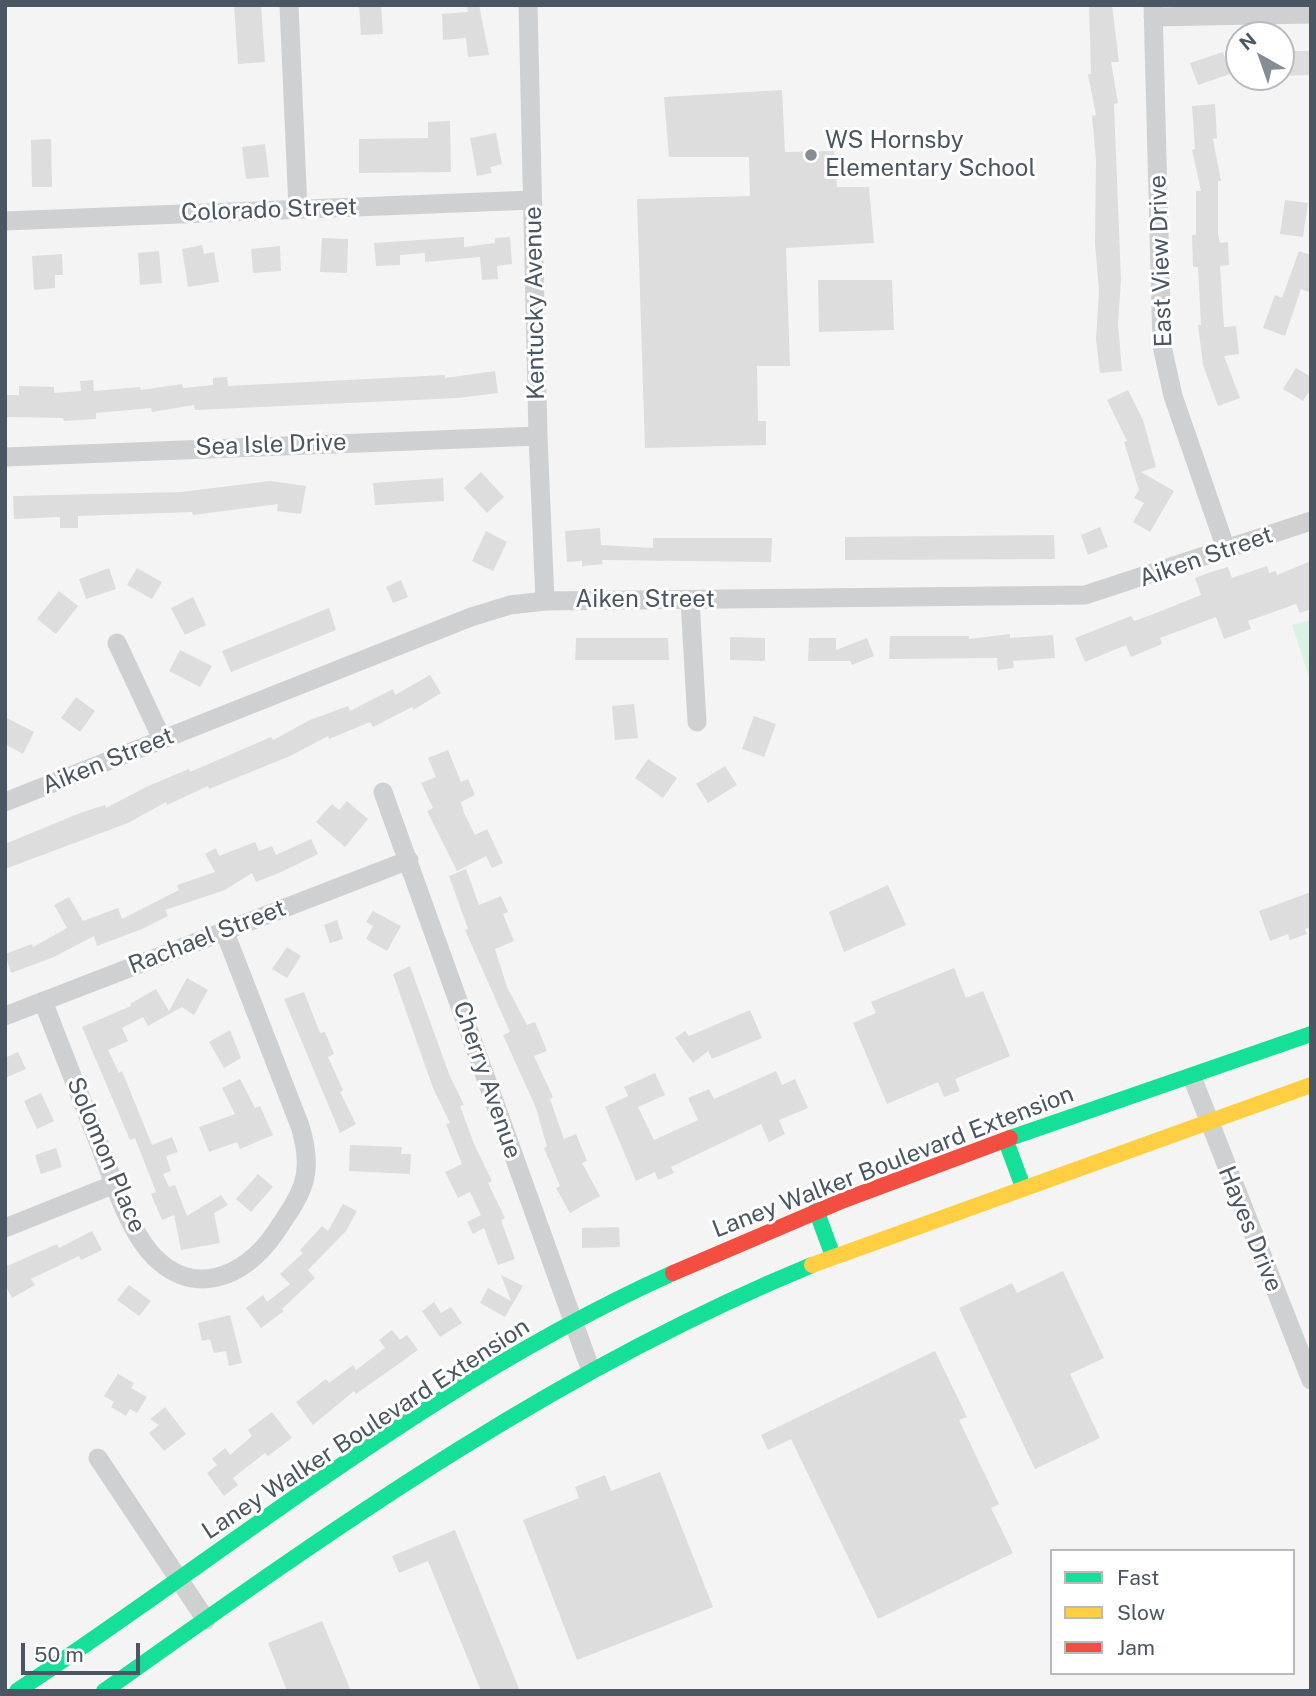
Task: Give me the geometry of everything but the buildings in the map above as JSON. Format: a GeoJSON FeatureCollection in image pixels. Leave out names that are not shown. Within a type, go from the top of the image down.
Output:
{"type":"FeatureCollection","features":[{"type":"Feature","properties":{"kind":"main road","name":"Laney Walker Boulevard Extension"},"geometry":{"type":"LineString","coordinates":[[17,1691],[402,1426],[571,1324],[734,1243],[816,1210],[1006,1141],[1309,1039]]}},
{"type":"Feature","properties":{"kind":"main road"},"geometry":{"type":"LineString","coordinates":[[104,1691],[409,1479],[590,1368],[689,1317],[768,1281],[833,1256],[1311,1085]]}},
{"type":"Feature","properties":{"kind":"main road"},"geometry":{"type":"LineString","coordinates":[[1006,1141],[1023,1187]]}},
{"type":"Feature","properties":{"kind":"main road"},"geometry":{"type":"LineString","coordinates":[[816,1210],[833,1256]]}},
{"type":"Feature","properties":{"kind":"main road"},"geometry":{"type":"LineString","coordinates":[[42,1674],[51,1691]]}},
{"type":"Feature","properties":{"kind":"street"},"geometry":{"type":"LineString","coordinates":[[289,5],[298,209]]}},
{"type":"Feature","properties":{"kind":"street","name":"Kentucky Avenue"},"geometry":{"type":"LineString","coordinates":[[528,5],[538,436],[545,601]]}},
{"type":"Feature","properties":{"kind":"street"},"geometry":{"type":"LineString","coordinates":[[1153,11],[1311,14]]}},
{"type":"Feature","properties":{"kind":"street","name":"East View Drive"},"geometry":{"type":"LineString","coordinates":[[1153,11],[1162,346],[1173,396],[1226,549]]}},
{"type":"Feature","properties":{"kind":"street","name":"Colorado Street"},"geometry":{"type":"LineString","coordinates":[[5,221],[533,200]]}},
{"type":"Feature","properties":{"kind":"street","name":"Sea Isle Drive"},"geometry":{"type":"LineString","coordinates":[[5,457],[538,436]]}},
{"type":"Feature","properties":{"kind":"street","name":"Aiken Street"},"geometry":{"type":"LineString","coordinates":[[5,802],[471,617],[510,605],[545,601],[1074,597],[1116,588],[1311,521]]}},
{"type":"Feature","properties":{"kind":"street"},"geometry":{"type":"LineString","coordinates":[[690,600],[697,722]]}},
{"type":"Feature","properties":{"kind":"street"},"geometry":{"type":"LineString","coordinates":[[117,643],[162,739]]}},
{"type":"Feature","properties":{"kind":"street","name":"Cherry Avenue"},"geometry":{"type":"LineString","coordinates":[[383,792],[571,1324],[590,1368]]}},
{"type":"Feature","properties":{"kind":"street","name":"Rachael Street"},"geometry":{"type":"LineString","coordinates":[[5,1016],[409,860]]}},
{"type":"Feature","properties":{"kind":"street","name":"Solomon Place"},"geometry":{"type":"LineString","coordinates":[[43,1001],[115,1184],[139,1237],[161,1263],[186,1277],[213,1279],[233,1273],[270,1241],[306,1181],[308,1156],[300,1126],[223,930]]}},
{"type":"Feature","properties":{"kind":"street","name":"Hayes Drive"},"geometry":{"type":"LineString","coordinates":[[1192,1077],[1207,1123],[1311,1380]]}},
{"type":"Feature","properties":{"kind":"street"},"geometry":{"type":"LineString","coordinates":[[5,1228],[115,1184]]}},
{"type":"Feature","properties":{"kind":"street"},"geometry":{"type":"LineString","coordinates":[[98,1458],[206,1620]]}},
{"type":"Feature","properties":{"kind":"green space"},"geometry":{"type":"Polygon","coordinates":[[[1311,620],[1311,683],[1292,625],[1311,620]]]}},
{"type":"Feature","properties":{"kind":"traffic: fast"},"geometry":{"type":"LineString","coordinates":[[1010,1138],[1311,1034]]}},
{"type":"Feature","properties":{"kind":"traffic: fast"},"geometry":{"type":"LineString","coordinates":[[1006,1141],[1023,1187]]}},
{"type":"Feature","properties":{"kind":"traffic: fast"},"geometry":{"type":"LineString","coordinates":[[816,1210],[833,1256]]}},
{"type":"Feature","properties":{"kind":"traffic: fast"},"geometry":{"type":"LineString","coordinates":[[104,1691],[359,1514],[533,1404],[716,1307],[812,1265]]}},
{"type":"Feature","properties":{"kind":"traffic: fast"},"geometry":{"type":"LineString","coordinates":[[17,1691],[418,1414],[501,1363],[586,1316],[673,1273]]}},
{"type":"Feature","properties":{"kind":"traffic: slow"},"geometry":{"type":"LineString","coordinates":[[812,1265],[1311,1085]]}},
{"type":"Feature","properties":{"kind":"traffic: jam"},"geometry":{"type":"LineString","coordinates":[[673,1273],[844,1200],[1010,1138]]}},
{"type":"Feature","properties":{"kind":"place","name":"WS Hornsby Elementary School"},"geometry":{"type":"Point","coordinates":[811,155]}}]}
